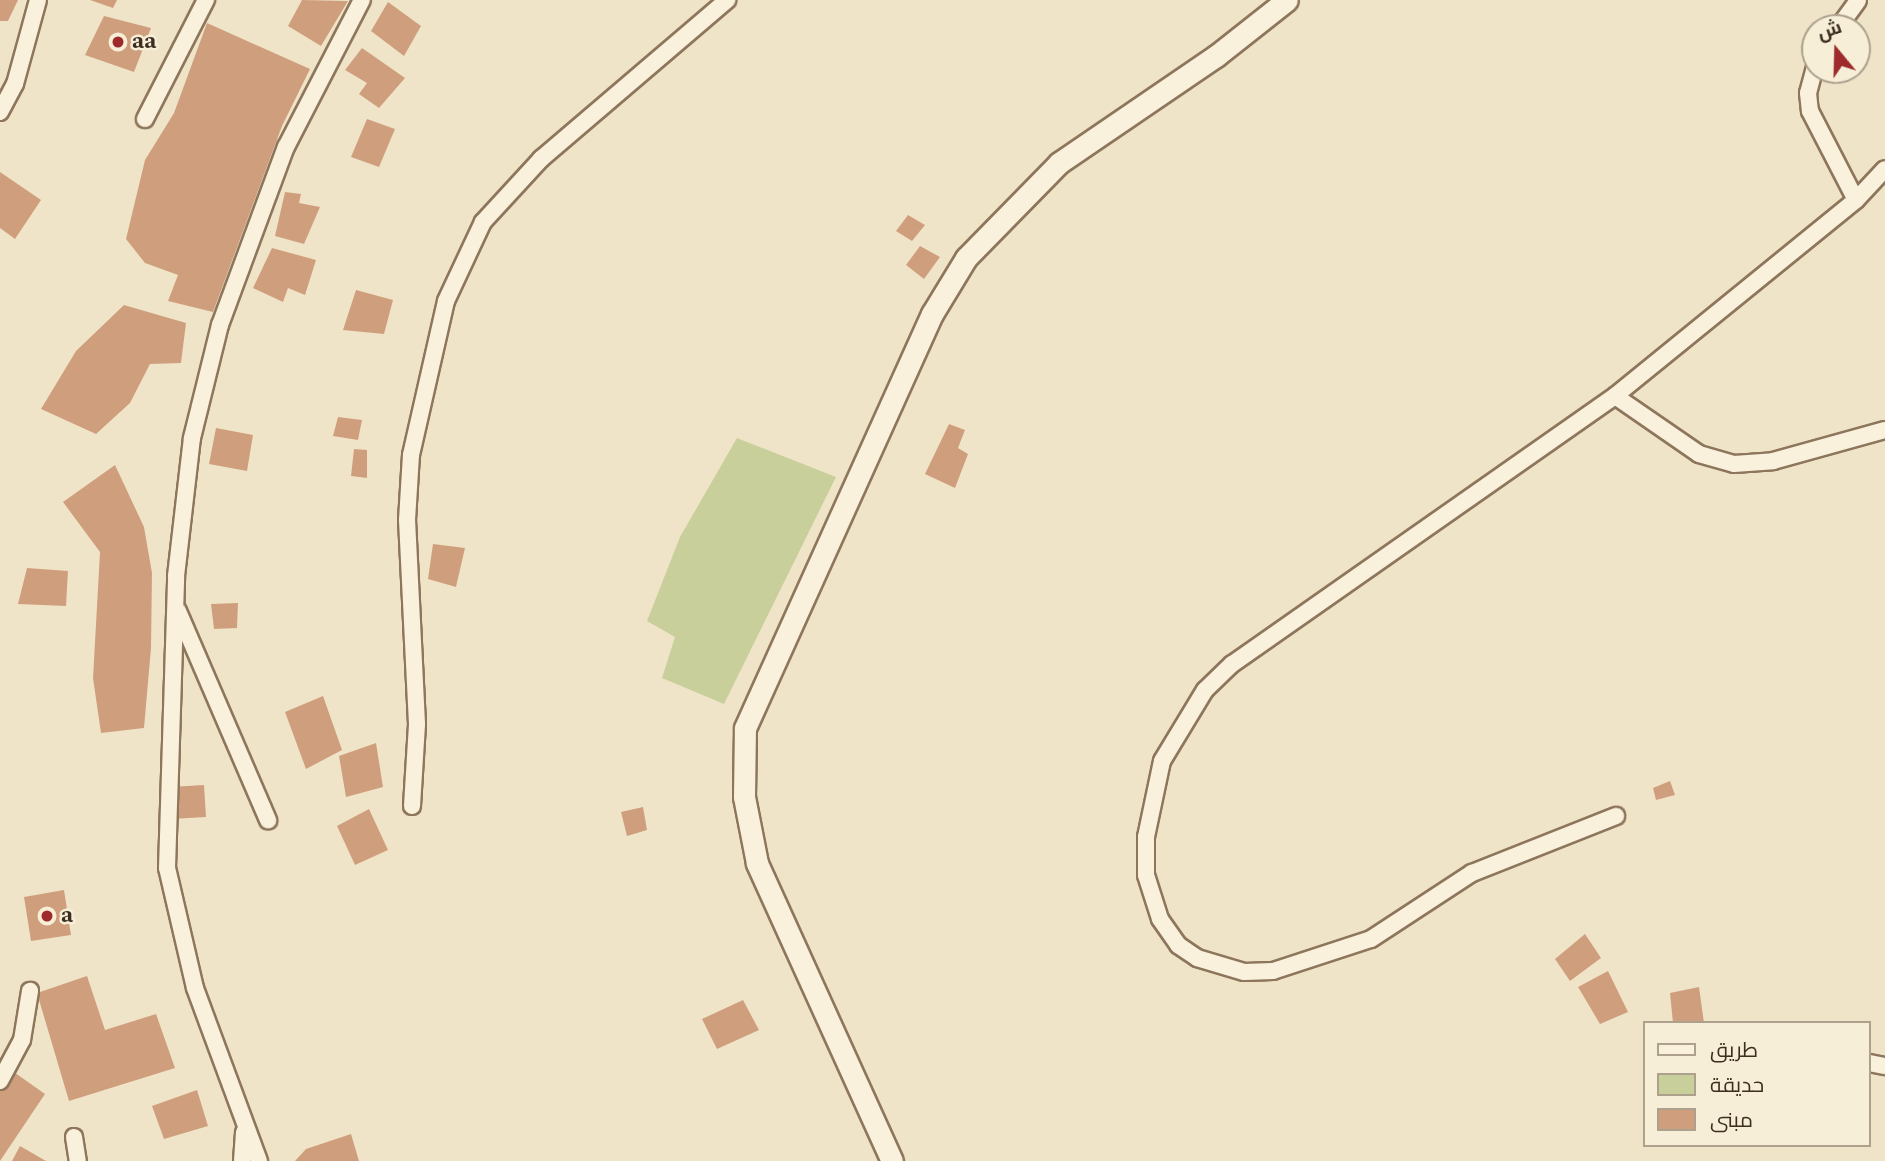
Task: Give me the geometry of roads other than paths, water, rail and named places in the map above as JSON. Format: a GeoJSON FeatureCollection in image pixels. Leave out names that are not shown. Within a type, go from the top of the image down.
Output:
{"type":"FeatureCollection","features":[{"type":"Feature","properties":{"kind":"main road"},"geometry":{"type":"LineString","coordinates":[[892,1161],[757,863],[744,797],[745,728],[932,314],[966,258],[1059,163],[1216,56],[1287,0]]}},
{"type":"Feature","properties":{"kind":"street"},"geometry":{"type":"LineString","coordinates":[[0,112],[15,83],[38,0]]}},
{"type":"Feature","properties":{"kind":"street"},"geometry":{"type":"LineString","coordinates":[[145,119],[206,0]]}},
{"type":"Feature","properties":{"kind":"street"},"geometry":{"type":"LineString","coordinates":[[259,1161],[244,1126],[180,938],[167,868],[175,602],[192,438],[220,325],[286,147],[362,0]]}},
{"type":"Feature","properties":{"kind":"street"},"geometry":{"type":"LineString","coordinates":[[412,806],[417,724],[407,520],[411,455],[446,301],[483,222],[541,159],[727,0]]}},
{"type":"Feature","properties":{"kind":"street"},"geometry":{"type":"LineString","coordinates":[[1810,84],[1808,93],[1811,111],[1856,200]]}},
{"type":"Feature","properties":{"kind":"street"},"geometry":{"type":"LineString","coordinates":[[1616,816],[1472,873],[1371,939],[1273,971],[1244,972],[1197,958],[1178,945],[1160,919],[1146,875],[1146,837],[1162,761],[1205,690],[1232,664],[1615,396],[1856,200],[1885,169]]}},
{"type":"Feature","properties":{"kind":"street"},"geometry":{"type":"LineString","coordinates":[[1615,396],[1692,450],[1734,464],[1773,461],[1885,430]]}},
{"type":"Feature","properties":{"kind":"street"},"geometry":{"type":"LineString","coordinates":[[175,602],[268,820]]}},
{"type":"Feature","properties":{"kind":"street"},"geometry":{"type":"LineString","coordinates":[[0,1081],[22,1040],[30,991]]}},
{"type":"Feature","properties":{"kind":"street"},"geometry":{"type":"LineString","coordinates":[[242,1161],[244,1126]]}},
{"type":"Feature","properties":{"kind":"street"},"geometry":{"type":"LineString","coordinates":[[74,1137],[78,1161]]}},
{"type":"Feature","properties":{"kind":"place","name":"aa"},"geometry":{"type":"Point","coordinates":[118,42]}},
{"type":"Feature","properties":{"kind":"place","name":"a"},"geometry":{"type":"Point","coordinates":[47,916]}}]}
